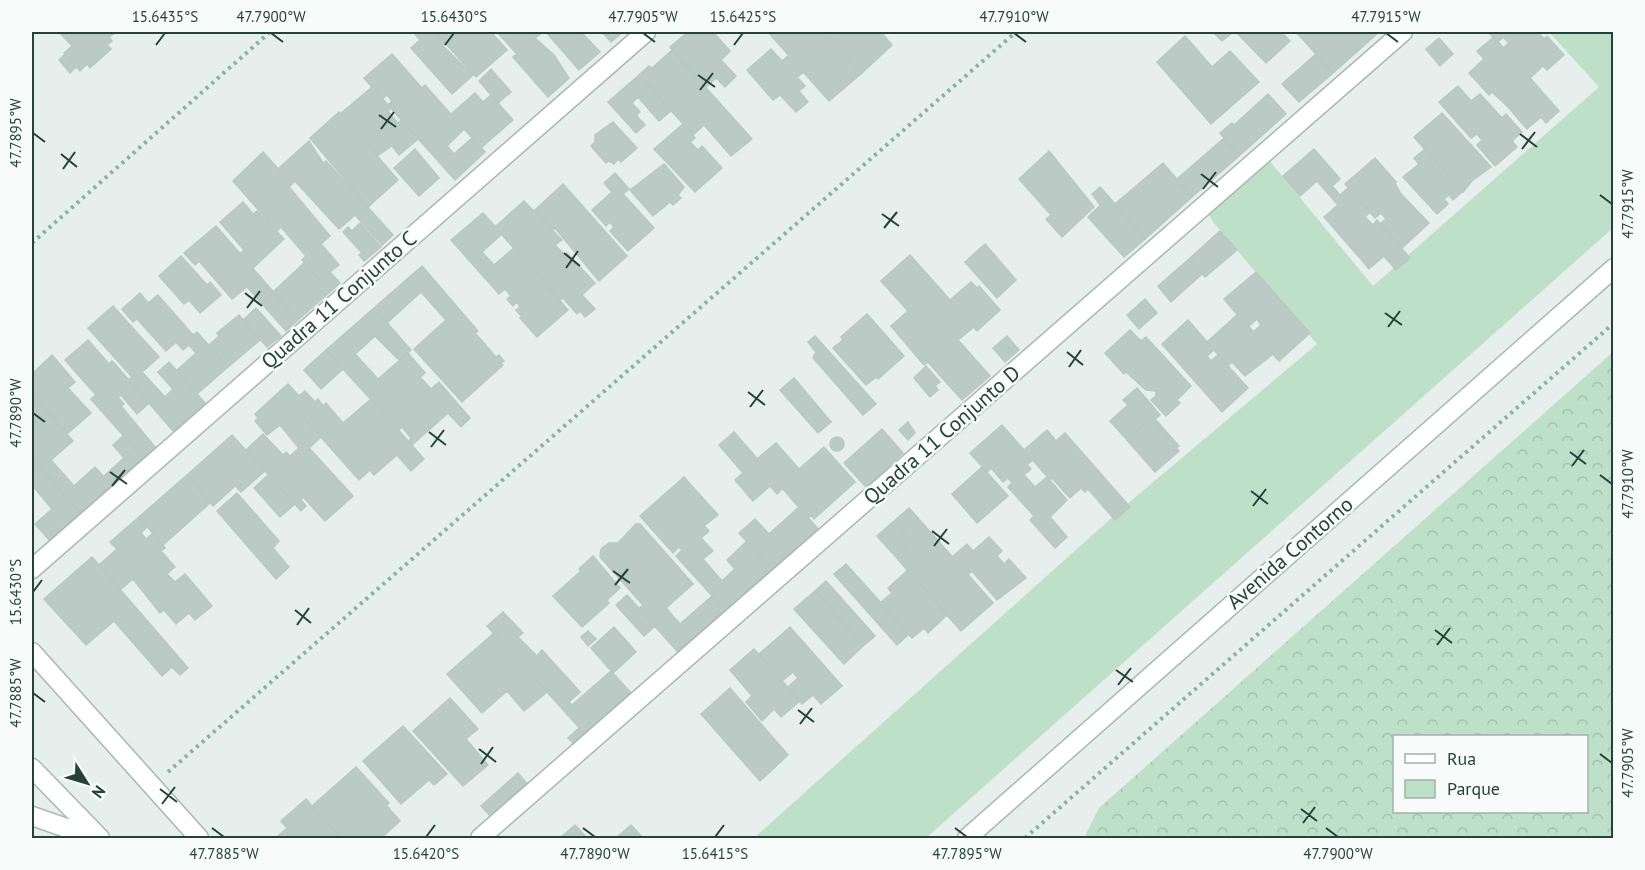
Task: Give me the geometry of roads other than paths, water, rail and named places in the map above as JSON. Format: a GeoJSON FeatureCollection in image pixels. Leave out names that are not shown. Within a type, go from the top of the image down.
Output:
{"type":"FeatureCollection","features":[{"type":"Feature","properties":{"kind":"street","name":"Quadra 11 Conjunto C"},"geometry":{"type":"LineString","coordinates":[[32,569],[646,32]]}},
{"type":"Feature","properties":{"kind":"street","name":"Quadra 11 Conjunto D"},"geometry":{"type":"LineString","coordinates":[[480,838],[1403,32]]}},
{"type":"Feature","properties":{"kind":"street","name":"Avenida Contorno"},"geometry":{"type":"LineString","coordinates":[[967,838],[1614,268]]}},
{"type":"Feature","properties":{"kind":"street"},"geometry":{"type":"LineString","coordinates":[[32,652],[199,838]]}},
{"type":"Feature","properties":{"kind":"street"},"geometry":{"type":"LineString","coordinates":[[32,768],[98,838]]}},
{"type":"Feature","properties":{"kind":"street"},"geometry":{"type":"LineString","coordinates":[[32,816],[98,838]]}}]}
